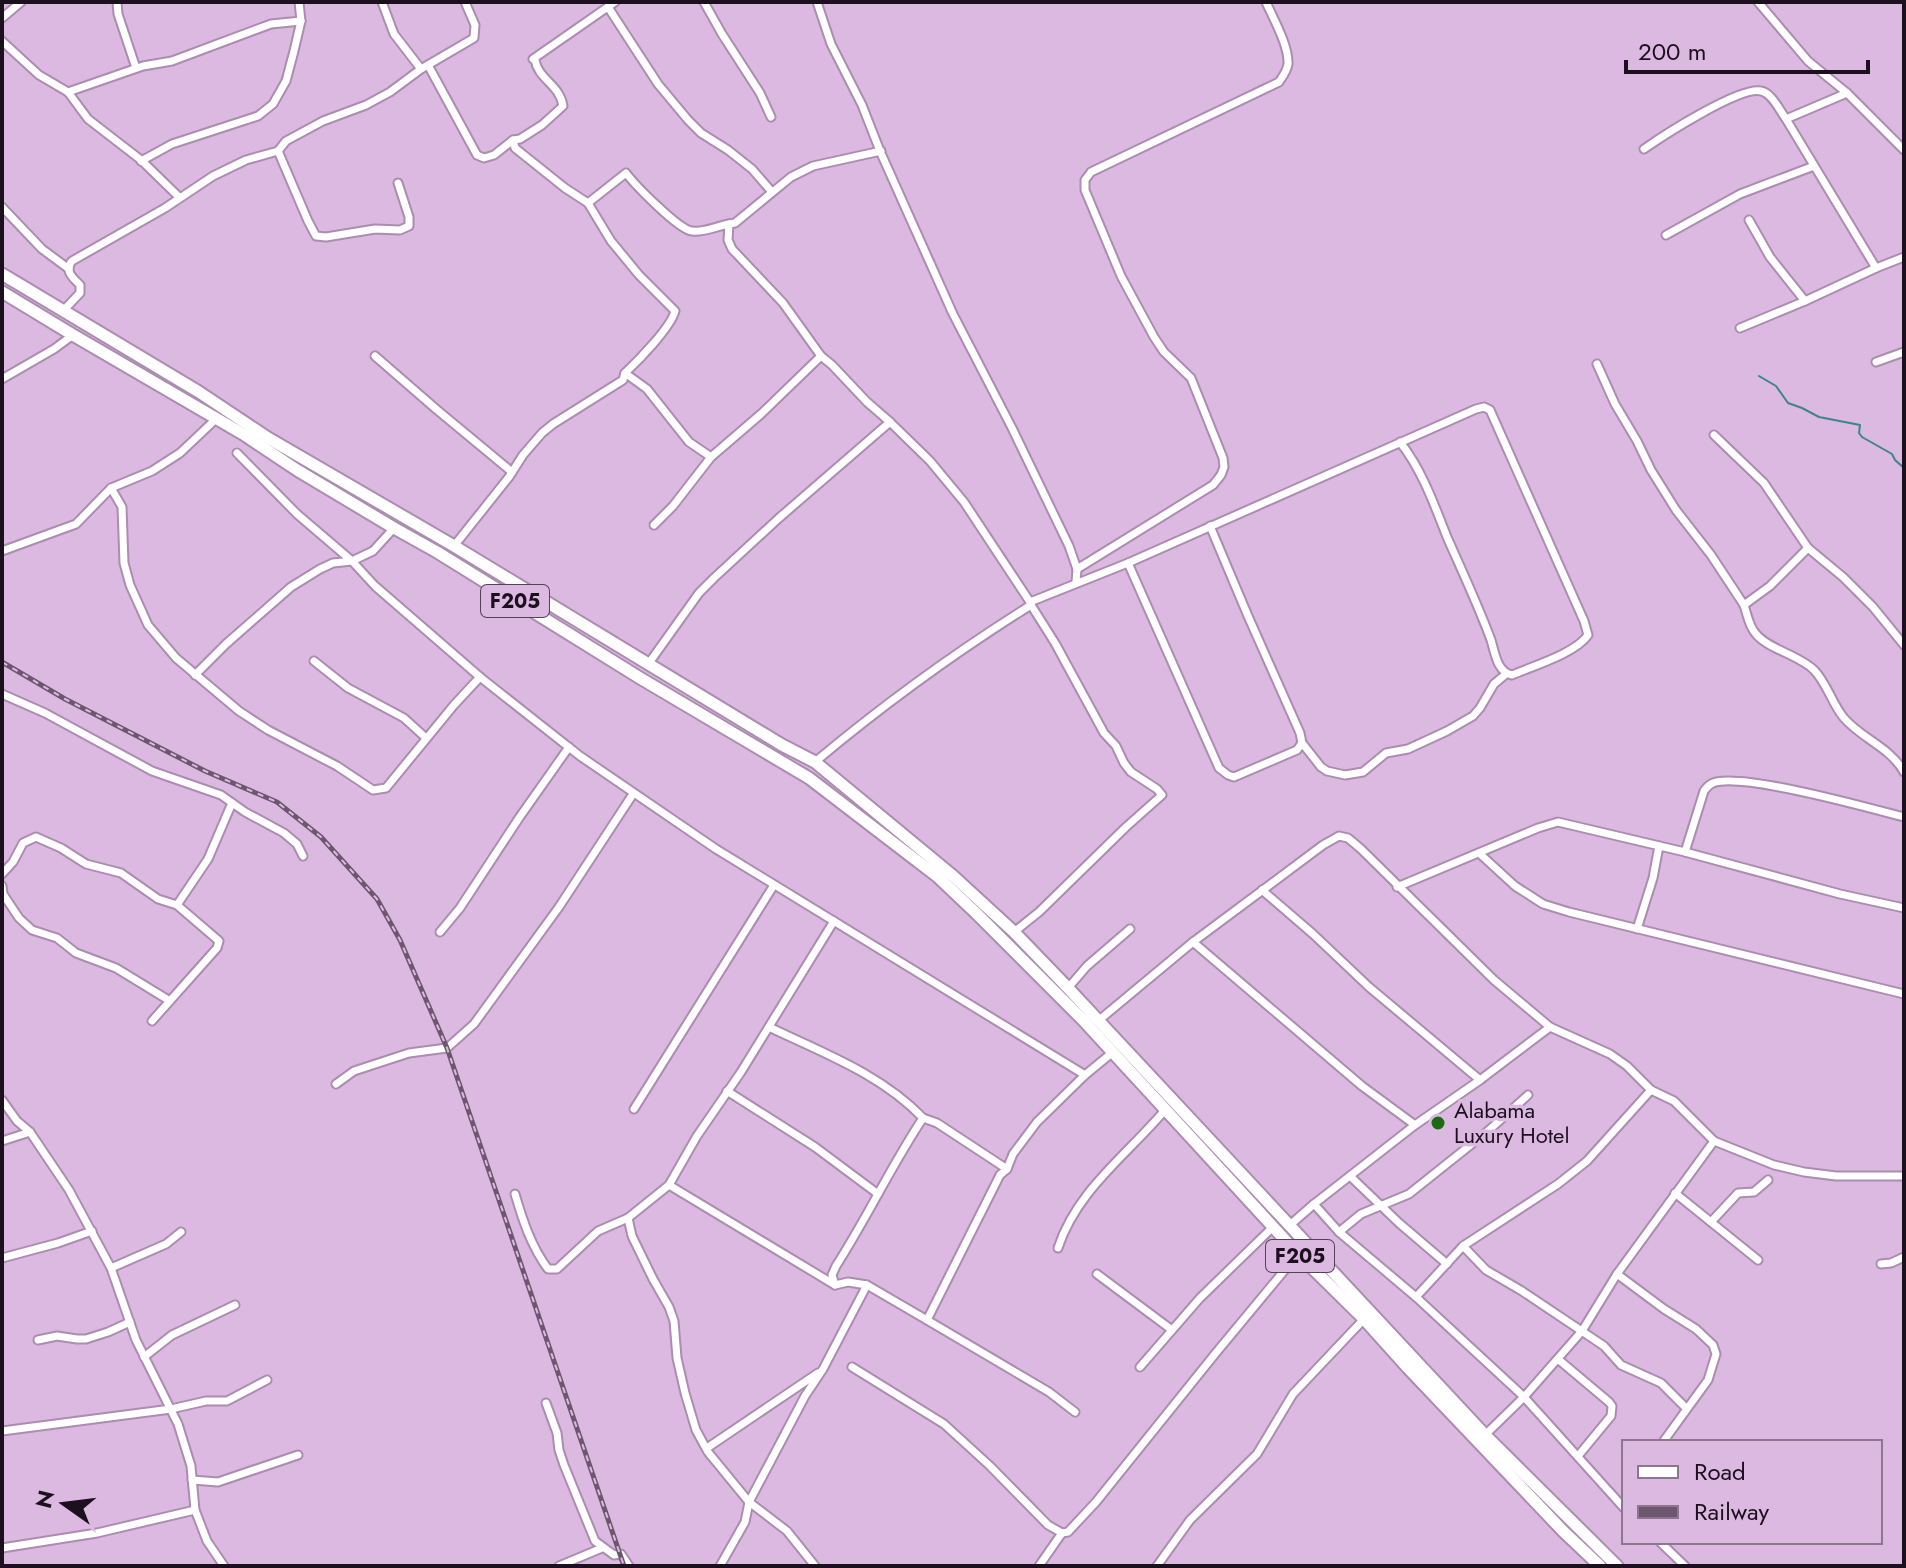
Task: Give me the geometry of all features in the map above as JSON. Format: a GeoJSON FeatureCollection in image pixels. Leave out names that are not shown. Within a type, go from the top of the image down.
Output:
{"type":"FeatureCollection","features":[{"type":"Feature","properties":{"kind":"main road","name":"F205"},"geometry":{"type":"LineString","coordinates":[[2,274],[199,392],[268,438],[815,762],[953,876],[1014,932],[1485,1435],[1617,1566]]}},
{"type":"Feature","properties":{"kind":"main road","name":"F205"},"geometry":{"type":"LineString","coordinates":[[2,292],[217,418],[821,786],[937,876],[1113,1052],[1298,1254],[1600,1566]]}},
{"type":"Feature","properties":{"kind":"main road"},"geometry":{"type":"LineString","coordinates":[[474,575],[482,563]]}},
{"type":"Feature","properties":{"kind":"street"},"geometry":{"type":"LineString","coordinates":[[2,18],[21,2]]}},
{"type":"Feature","properties":{"kind":"street"},"geometry":{"type":"LineString","coordinates":[[117,2],[136,68]]}},
{"type":"Feature","properties":{"kind":"street"},"geometry":{"type":"LineString","coordinates":[[141,161],[172,144],[258,116],[273,104],[286,81],[301,21],[299,2]]}},
{"type":"Feature","properties":{"kind":"street"},"geometry":{"type":"LineString","coordinates":[[382,2],[394,34],[425,67],[477,155],[484,158],[542,125],[563,106],[562,96],[537,69],[533,59],[611,4],[658,84],[688,120],[701,133],[752,169],[772,192]]}},
{"type":"Feature","properties":{"kind":"street"},"geometry":{"type":"LineString","coordinates":[[63,311],[80,293],[80,285],[70,276],[72,261],[165,208],[213,176],[246,160],[278,151],[286,141],[323,121],[390,92],[474,38],[475,25],[465,2]]}},
{"type":"Feature","properties":{"kind":"street"},"geometry":{"type":"LineString","coordinates":[[704,2],[760,93],[771,117]]}},
{"type":"Feature","properties":{"kind":"street"},"geometry":{"type":"LineString","coordinates":[[817,2],[831,44],[862,105],[953,314],[1069,546],[1077,569],[1076,582]]}},
{"type":"Feature","properties":{"kind":"street"},"geometry":{"type":"LineString","coordinates":[[1077,569],[1213,485],[1224,467],[1222,451],[1191,378],[1164,352],[1121,276],[1085,190],[1085,180],[1091,172],[1279,82],[1287,69],[1287,55],[1266,2]]}},
{"type":"Feature","properties":{"kind":"street"},"geometry":{"type":"LineString","coordinates":[[1758,2],[1808,61],[1847,93],[1904,150]]}},
{"type":"Feature","properties":{"kind":"street"},"geometry":{"type":"LineString","coordinates":[[68,92],[136,68],[172,61],[271,24],[301,21]]}},
{"type":"Feature","properties":{"kind":"street"},"geometry":{"type":"LineString","coordinates":[[2,41],[39,75],[68,92],[88,119],[141,161],[179,197]]}},
{"type":"Feature","properties":{"kind":"street"},"geometry":{"type":"LineString","coordinates":[[1644,149],[1706,111],[1751,91],[1768,94],[1876,268]]}},
{"type":"Feature","properties":{"kind":"street"},"geometry":{"type":"LineString","coordinates":[[1786,119],[1847,93]]}},
{"type":"Feature","properties":{"kind":"street"},"geometry":{"type":"LineString","coordinates":[[454,546],[542,433],[623,380],[625,373],[674,317],[675,311],[611,241],[588,203],[515,148],[513,140]]}},
{"type":"Feature","properties":{"kind":"street"},"geometry":{"type":"LineString","coordinates":[[278,151],[316,236],[375,229],[400,230],[409,226],[398,183]]}},
{"type":"Feature","properties":{"kind":"street"},"geometry":{"type":"LineString","coordinates":[[588,203],[626,173],[686,230],[699,231],[735,223],[791,177],[813,166],[881,151]]}},
{"type":"Feature","properties":{"kind":"street"},"geometry":{"type":"LineString","coordinates":[[1666,235],[1740,194],[1814,166]]}},
{"type":"Feature","properties":{"kind":"street"},"geometry":{"type":"LineString","coordinates":[[2,207],[42,249],[69,269]]}},
{"type":"Feature","properties":{"kind":"street"},"geometry":{"type":"LineString","coordinates":[[1749,220],[1770,257],[1805,301]]}},
{"type":"Feature","properties":{"kind":"street"},"geometry":{"type":"LineString","coordinates":[[729,224],[728,240],[732,249],[783,303],[821,356],[930,461],[964,502],[1055,643],[1124,763],[1162,795],[1014,932]]}},
{"type":"Feature","properties":{"kind":"street"},"geometry":{"type":"LineString","coordinates":[[1740,328],[1904,257]]}},
{"type":"Feature","properties":{"kind":"street"},"geometry":{"type":"LineString","coordinates":[[2,379],[73,335]]}},
{"type":"Feature","properties":{"kind":"street"},"geometry":{"type":"LineString","coordinates":[[1876,362],[1904,352]]}},
{"type":"Feature","properties":{"kind":"street"},"geometry":{"type":"LineString","coordinates":[[375,356],[512,472]]}},
{"type":"Feature","properties":{"kind":"street"},"geometry":{"type":"LineString","coordinates":[[654,525],[711,457],[821,356]]}},
{"type":"Feature","properties":{"kind":"street"},"geometry":{"type":"LineString","coordinates":[[1597,364],[1651,470],[1744,605],[1756,635],[1814,670],[1842,716],[1893,756],[1904,772]]}},
{"type":"Feature","properties":{"kind":"street"},"geometry":{"type":"LineString","coordinates":[[625,373],[647,389],[689,442],[711,457]]}},
{"type":"Feature","properties":{"kind":"street"},"geometry":{"type":"LineString","coordinates":[[815,762],[935,670],[1030,604],[1076,582],[1128,563],[1400,442],[1484,407],[1490,410],[1588,635],[1584,640],[1512,675],[1506,674],[1500,667],[1426,486],[1412,457],[1400,442]]}},
{"type":"Feature","properties":{"kind":"street"},"geometry":{"type":"LineString","coordinates":[[2,551],[76,524],[111,488],[152,471],[180,453],[217,418]]}},
{"type":"Feature","properties":{"kind":"street"},"geometry":{"type":"LineString","coordinates":[[649,663],[699,593],[714,578],[890,422]]}},
{"type":"Feature","properties":{"kind":"street"},"geometry":{"type":"LineString","coordinates":[[1714,435],[1764,483],[1808,548],[1873,607],[1904,645]]}},
{"type":"Feature","properties":{"kind":"street"},"geometry":{"type":"LineString","coordinates":[[237,453],[375,586],[480,677],[633,794],[716,849],[1085,1075]]}},
{"type":"Feature","properties":{"kind":"street"},"geometry":{"type":"LineString","coordinates":[[111,488],[122,507],[124,563],[130,585],[148,625],[176,658],[239,711],[373,790],[386,788],[480,677]]}},
{"type":"Feature","properties":{"kind":"street"},"geometry":{"type":"LineString","coordinates":[[1210,526],[1302,743],[1327,771],[1345,775],[1363,772],[1386,753],[1408,749],[1447,731],[1473,716],[1494,684],[1506,674]]}},
{"type":"Feature","properties":{"kind":"street"},"geometry":{"type":"LineString","coordinates":[[195,675],[291,587],[333,563],[352,561],[373,551],[394,528]]}},
{"type":"Feature","properties":{"kind":"street"},"geometry":{"type":"LineString","coordinates":[[1744,605],[1770,586],[1808,548]]}},
{"type":"Feature","properties":{"kind":"street"},"geometry":{"type":"LineString","coordinates":[[1128,563],[1219,768],[1234,777],[1297,750],[1302,743]]}},
{"type":"Feature","properties":{"kind":"street"},"geometry":{"type":"LineString","coordinates":[[314,661],[348,688],[404,718],[426,738]]}},
{"type":"Feature","properties":{"kind":"street"},"geometry":{"type":"LineString","coordinates":[[2,694],[45,713],[152,771],[221,795],[284,833],[297,844],[303,856]]}},
{"type":"Feature","properties":{"kind":"street"},"geometry":{"type":"LineString","coordinates":[[440,932],[460,908],[569,747]]}},
{"type":"Feature","properties":{"kind":"street"},"geometry":{"type":"LineString","coordinates":[[1685,852],[1704,791],[1715,782],[1768,786],[1904,817]]}},
{"type":"Feature","properties":{"kind":"street"},"geometry":{"type":"LineString","coordinates":[[336,1084],[354,1071],[409,1053],[447,1048],[474,1024],[559,907],[633,794]]}},
{"type":"Feature","properties":{"kind":"street"},"geometry":{"type":"LineString","coordinates":[[177,905],[208,859],[232,803]]}},
{"type":"Feature","properties":{"kind":"street"},"geometry":{"type":"LineString","coordinates":[[1397,887],[1558,822],[1904,908]]}},
{"type":"Feature","properties":{"kind":"street"},"geometry":{"type":"LineString","coordinates":[[1098,1021],[1193,942],[1339,836],[1348,838],[1361,849],[1494,980],[1550,1027],[1610,1054],[1651,1090],[1674,1101],[1714,1141],[1774,1165],[1804,1172],[1836,1176],[1904,1176]]}},
{"type":"Feature","properties":{"kind":"street"},"geometry":{"type":"LineString","coordinates":[[2,874],[23,843],[36,837],[86,864],[121,873],[158,899],[177,905],[219,941],[217,948],[152,1021]]}},
{"type":"Feature","properties":{"kind":"street"},"geometry":{"type":"LineString","coordinates":[[1637,929],[1659,846]]}},
{"type":"Feature","properties":{"kind":"street"},"geometry":{"type":"LineString","coordinates":[[1479,853],[1515,886],[1543,904],[1904,994]]}},
{"type":"Feature","properties":{"kind":"street"},"geometry":{"type":"LineString","coordinates":[[634,1109],[774,885]]}},
{"type":"Feature","properties":{"kind":"street"},"geometry":{"type":"LineString","coordinates":[[2,886],[3,894],[19,918],[32,930],[57,938],[76,953],[116,968],[170,1001]]}},
{"type":"Feature","properties":{"kind":"street"},"geometry":{"type":"LineString","coordinates":[[1262,890],[1369,987],[1480,1080]]}},
{"type":"Feature","properties":{"kind":"street"},"geometry":{"type":"LineString","coordinates":[[515,1194],[527,1234],[538,1256],[548,1269],[557,1269],[598,1231],[628,1218],[669,1185],[834,921]]}},
{"type":"Feature","properties":{"kind":"street"},"geometry":{"type":"LineString","coordinates":[[1068,988],[1087,966],[1130,929]]}},
{"type":"Feature","properties":{"kind":"street"},"geometry":{"type":"LineString","coordinates":[[1193,942],[1362,1086],[1415,1125]]}},
{"type":"Feature","properties":{"kind":"street"},"geometry":{"type":"LineString","coordinates":[[769,1027],[863,1073],[908,1102],[923,1118],[937,1123],[1007,1169]]}},
{"type":"Feature","properties":{"kind":"street"},"geometry":{"type":"LineString","coordinates":[[1290,1225],[1415,1125],[1550,1027]]}},
{"type":"Feature","properties":{"kind":"street"},"geometry":{"type":"LineString","coordinates":[[927,1320],[1013,1154],[1037,1122],[1113,1052]]}},
{"type":"Feature","properties":{"kind":"street"},"geometry":{"type":"LineString","coordinates":[[1416,1297],[1463,1246],[1558,1184],[1587,1161],[1651,1090]]}},
{"type":"Feature","properties":{"kind":"street"},"geometry":{"type":"LineString","coordinates":[[727,1091],[815,1147],[878,1194]]}},
{"type":"Feature","properties":{"kind":"street"},"geometry":{"type":"LineString","coordinates":[[1339,1232],[1361,1214],[1409,1194],[1528,1095]]}},
{"type":"Feature","properties":{"kind":"street"},"geometry":{"type":"LineString","coordinates":[[2,1100],[17,1121],[30,1132],[69,1190],[111,1268],[144,1357],[183,1439],[191,1466],[195,1510],[207,1541],[224,1566]]}},
{"type":"Feature","properties":{"kind":"street"},"geometry":{"type":"LineString","coordinates":[[1058,1248],[1092,1187],[1111,1165],[1143,1137],[1165,1110]]}},
{"type":"Feature","properties":{"kind":"street"},"geometry":{"type":"LineString","coordinates":[[835,1285],[832,1275],[836,1266],[894,1162],[923,1118]]}},
{"type":"Feature","properties":{"kind":"street"},"geometry":{"type":"LineString","coordinates":[[2,1141],[30,1132]]}},
{"type":"Feature","properties":{"kind":"street"},"geometry":{"type":"LineString","coordinates":[[1485,1435],[1559,1360],[1582,1331],[1617,1274],[1714,1141]]}},
{"type":"Feature","properties":{"kind":"street"},"geometry":{"type":"LineString","coordinates":[[1351,1177],[1447,1264]]}},
{"type":"Feature","properties":{"kind":"street"},"geometry":{"type":"LineString","coordinates":[[1711,1222],[1738,1193],[1754,1192],[1768,1180]]}},
{"type":"Feature","properties":{"kind":"street"},"geometry":{"type":"LineString","coordinates":[[669,1185],[835,1285],[848,1282],[867,1285],[1049,1392],[1075,1412]]}},
{"type":"Feature","properties":{"kind":"street"},"geometry":{"type":"LineString","coordinates":[[1675,1193],[1758,1260]]}},
{"type":"Feature","properties":{"kind":"street"},"geometry":{"type":"LineString","coordinates":[[1314,1204],[1339,1232],[1416,1297],[1524,1397],[1621,1505]]}},
{"type":"Feature","properties":{"kind":"street"},"geometry":{"type":"LineString","coordinates":[[628,1218],[632,1236],[674,1321],[677,1358],[696,1430],[708,1452],[749,1502],[787,1531],[815,1566]]}},
{"type":"Feature","properties":{"kind":"street"},"geometry":{"type":"LineString","coordinates":[[1140,1367],[1200,1298],[1273,1227]]}},
{"type":"Feature","properties":{"kind":"street"},"geometry":{"type":"LineString","coordinates":[[2,1258],[92,1231]]}},
{"type":"Feature","properties":{"kind":"street"},"geometry":{"type":"LineString","coordinates":[[111,1268],[166,1244],[181,1232]]}},
{"type":"Feature","properties":{"kind":"street"},"geometry":{"type":"LineString","coordinates":[[1463,1246],[1486,1270],[1604,1346],[1621,1365],[1661,1383],[1686,1408]]}},
{"type":"Feature","properties":{"kind":"street"},"geometry":{"type":"LineString","coordinates":[[852,1367],[944,1424],[1048,1525],[1062,1533],[1068,1532],[1089,1511],[1298,1254]]}},
{"type":"Feature","properties":{"kind":"street"},"geometry":{"type":"LineString","coordinates":[[1881,1264],[1904,1257]]}},
{"type":"Feature","properties":{"kind":"street"},"geometry":{"type":"LineString","coordinates":[[1097,1274],[1172,1330]]}},
{"type":"Feature","properties":{"kind":"street"},"geometry":{"type":"LineString","coordinates":[[1617,1274],[1696,1329],[1713,1345],[1716,1354],[1708,1380],[1664,1440]]}},
{"type":"Feature","properties":{"kind":"street"},"geometry":{"type":"LineString","coordinates":[[720,1566],[745,1522],[749,1502],[867,1285]]}},
{"type":"Feature","properties":{"kind":"street"},"geometry":{"type":"LineString","coordinates":[[144,1357],[172,1335],[235,1305]]}},
{"type":"Feature","properties":{"kind":"street"},"geometry":{"type":"LineString","coordinates":[[1157,1566],[1190,1520],[1257,1454],[1293,1394],[1364,1319]]}},
{"type":"Feature","properties":{"kind":"street"},"geometry":{"type":"LineString","coordinates":[[38,1340],[57,1336],[86,1339],[130,1322]]}},
{"type":"Feature","properties":{"kind":"street"},"geometry":{"type":"LineString","coordinates":[[1559,1360],[1612,1406],[1611,1416],[1578,1456]]}},
{"type":"Feature","properties":{"kind":"street"},"geometry":{"type":"LineString","coordinates":[[707,1448],[823,1369]]}},
{"type":"Feature","properties":{"kind":"street"},"geometry":{"type":"LineString","coordinates":[[2,1431],[171,1409],[206,1401],[227,1401],[267,1380]]}},
{"type":"Feature","properties":{"kind":"street"},"geometry":{"type":"LineString","coordinates":[[546,1403],[564,1465],[595,1541],[614,1555],[621,1554],[629,1566]]}},
{"type":"Feature","properties":{"kind":"street"},"geometry":{"type":"LineString","coordinates":[[192,1480],[218,1482],[298,1455]]}},
{"type":"Feature","properties":{"kind":"street"},"geometry":{"type":"LineString","coordinates":[[2,1548],[97,1533],[195,1510]]}},
{"type":"Feature","properties":{"kind":"street"},"geometry":{"type":"LineString","coordinates":[[1039,1566],[1062,1533]]}},
{"type":"Feature","properties":{"kind":"street"},"geometry":{"type":"LineString","coordinates":[[1662,1544],[1685,1566]]}},
{"type":"Feature","properties":{"kind":"street"},"geometry":{"type":"LineString","coordinates":[[559,1566],[602,1548]]}},
{"type":"Feature","properties":{"kind":"street"},"geometry":{"type":"LineString","coordinates":[[612,1566],[614,1555]]}},
{"type":"Feature","properties":{"kind":"waterway"},"geometry":{"type":"LineString","coordinates":[[1759,376],[1776,386],[1788,403],[1819,417],[1860,425],[1862,437],[1892,454],[1904,468]]}},
{"type":"Feature","properties":{"kind":"railway"},"geometry":{"type":"LineString","coordinates":[[2,662],[65,699],[205,771],[277,802],[321,837],[377,899],[400,940],[447,1048],[624,1566]]}},
{"type":"Feature","properties":{"kind":"place","name":"Alabama Luxury Hotel"},"geometry":{"type":"Point","coordinates":[1438,1123]}}]}
